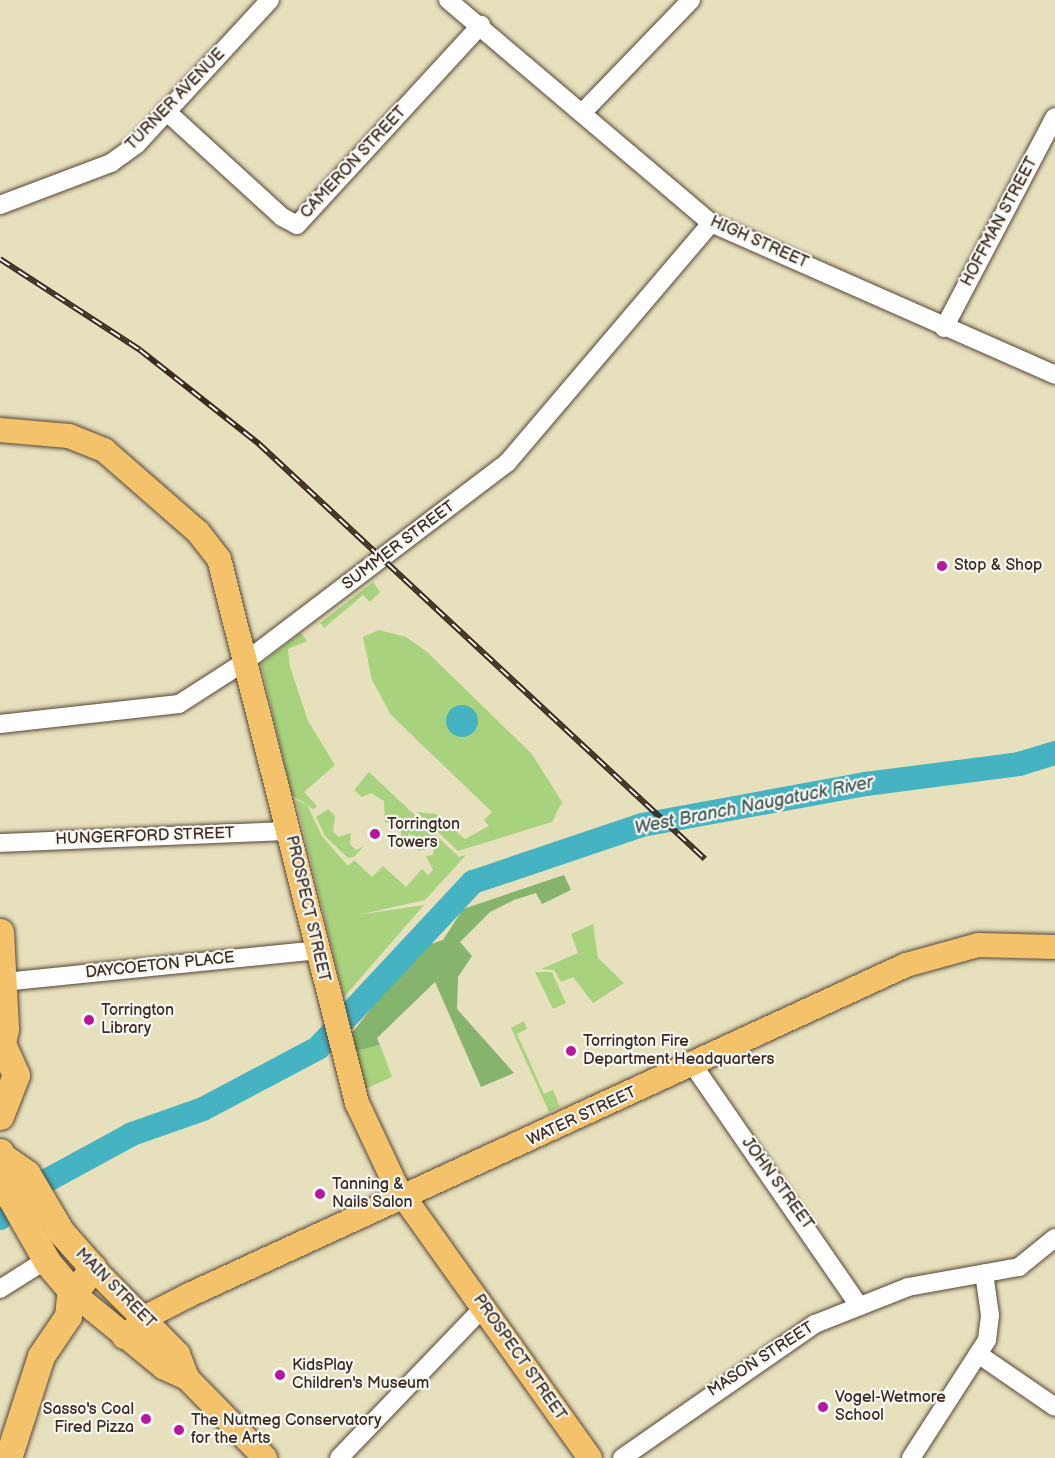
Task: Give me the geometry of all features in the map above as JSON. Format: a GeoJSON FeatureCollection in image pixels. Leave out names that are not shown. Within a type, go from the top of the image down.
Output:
{"type":"FeatureCollection","features":[{"type":"Feature","properties":{"kind":"highway"},"geometry":{"type":"LineString","coordinates":[[0,932],[4,982],[2,1050],[16,1075],[0,1116]]}},
{"type":"Feature","properties":{"kind":"highway"},"geometry":{"type":"LineString","coordinates":[[2,1155],[18,1184]]}},
{"type":"Feature","properties":{"kind":"highway","name":"MAIN STREET"},"geometry":{"type":"LineString","coordinates":[[18,1184],[43,1200],[64,1236],[93,1268]]}},
{"type":"Feature","properties":{"kind":"highway","name":"MAIN STREET"},"geometry":{"type":"LineString","coordinates":[[18,1184],[23,1221],[68,1292]]}},
{"type":"Feature","properties":{"kind":"highway"},"geometry":{"type":"LineString","coordinates":[[7,1449],[46,1344],[43,1334],[52,1313],[68,1292],[93,1268]]}},
{"type":"Feature","properties":{"kind":"main road","name":"PROSPECT STREET"},"geometry":{"type":"LineString","coordinates":[[0,430],[69,436],[104,450],[198,532],[219,559],[290,831],[344,1065],[371,1135],[406,1198],[590,1458]]}},
{"type":"Feature","properties":{"kind":"main road","name":"WATER STREET"},"geometry":{"type":"LineString","coordinates":[[124,1337],[144,1319],[916,961],[978,945],[1055,947]]}},
{"type":"Feature","properties":{"kind":"main road","name":"MAIN STREET"},"geometry":{"type":"LineString","coordinates":[[93,1268],[178,1354],[187,1377]]}},
{"type":"Feature","properties":{"kind":"main road","name":"MAIN STREET"},"geometry":{"type":"LineString","coordinates":[[68,1292],[124,1337],[187,1377],[265,1458]]}},
{"type":"Feature","properties":{"kind":"street","name":"TURNER AVENUE"},"geometry":{"type":"LineString","coordinates":[[0,205],[111,163],[166,111],[270,0]]}},
{"type":"Feature","properties":{"kind":"street","name":"HIGH STREET"},"geometry":{"type":"LineString","coordinates":[[448,0],[481,25],[711,223],[944,328],[1055,375]]}},
{"type":"Feature","properties":{"kind":"street"},"geometry":{"type":"LineString","coordinates":[[582,113],[691,0]]}},
{"type":"Feature","properties":{"kind":"street","name":"CAMERON STREET"},"geometry":{"type":"LineString","coordinates":[[166,111],[282,217],[297,225],[481,25]]}},
{"type":"Feature","properties":{"kind":"street","name":"HOFFMAN STREET"},"geometry":{"type":"LineString","coordinates":[[944,328],[1055,117]]}},
{"type":"Feature","properties":{"kind":"street","name":"SUMMER STREET"},"geometry":{"type":"LineString","coordinates":[[0,724],[179,704],[246,661],[507,463],[711,223]]}},
{"type":"Feature","properties":{"kind":"street","name":"HUNGERFORD STREET"},"geometry":{"type":"LineString","coordinates":[[0,843],[290,831]]}},
{"type":"Feature","properties":{"kind":"street","name":"DAYCOETON PLACE"},"geometry":{"type":"LineString","coordinates":[[4,982],[316,950]]}},
{"type":"Feature","properties":{"kind":"street","name":"JOHN STREET"},"geometry":{"type":"LineString","coordinates":[[693,1065],[858,1304]]}},
{"type":"Feature","properties":{"kind":"street","name":"MASON STREET"},"geometry":{"type":"LineString","coordinates":[[622,1458],[764,1354],[858,1304],[1032,1261],[1055,1238]]}},
{"type":"Feature","properties":{"kind":"street"},"geometry":{"type":"LineString","coordinates":[[0,1289],[43,1255]]}},
{"type":"Feature","properties":{"kind":"street"},"geometry":{"type":"LineString","coordinates":[[911,1458],[978,1354],[990,1328],[984,1273]]}},
{"type":"Feature","properties":{"kind":"street"},"geometry":{"type":"LineString","coordinates":[[339,1458],[483,1308]]}},
{"type":"Feature","properties":{"kind":"street"},"geometry":{"type":"LineString","coordinates":[[978,1354],[1055,1407]]}},
{"type":"Feature","properties":{"kind":"green space"},"geometry":{"type":"Polygon","coordinates":[[[373,582],[380,592],[370,602],[363,595],[324,628],[320,623],[373,582]]]}},
{"type":"Feature","properties":{"kind":"green space"},"geometry":{"type":"Polygon","coordinates":[[[379,630],[406,637],[427,652],[532,754],[562,802],[552,822],[458,851],[417,812],[436,814],[465,839],[489,826],[484,820],[492,812],[391,715],[372,680],[363,637],[379,630]]]}},
{"type":"Feature","properties":{"kind":"green space"},"geometry":{"type":"Polygon","coordinates":[[[301,633],[307,641],[288,649],[290,667],[308,721],[335,765],[304,792],[317,806],[313,809],[292,795],[261,664],[301,633]]]}},
{"type":"Feature","properties":{"kind":"green space"},"geometry":{"type":"Polygon","coordinates":[[[369,772],[459,857],[466,855],[425,900],[358,915],[424,905],[344,997],[296,800],[307,805],[322,836],[348,866],[354,860],[372,877],[383,866],[406,887],[422,869],[428,875],[433,870],[426,856],[433,855],[434,846],[418,851],[413,835],[401,838],[401,828],[385,822],[384,801],[371,793],[362,797],[354,790],[369,772]]]}},
{"type":"Feature","properties":{"kind":"green space"},"geometry":{"type":"Polygon","coordinates":[[[328,809],[335,816],[333,832],[339,837],[351,833],[350,844],[356,850],[364,846],[354,857],[348,858],[325,836],[316,817],[328,809]]]}},
{"type":"Feature","properties":{"kind":"green space"},"geometry":{"type":"Polygon","coordinates":[[[564,875],[571,890],[542,904],[536,893],[514,900],[490,912],[460,942],[472,956],[458,977],[457,1009],[514,1073],[481,1087],[435,982],[377,1038],[380,1045],[356,1051],[352,1033],[418,948],[443,940],[463,909],[564,875]]]}},
{"type":"Feature","properties":{"kind":"green space"},"geometry":{"type":"Polygon","coordinates":[[[593,924],[598,958],[624,983],[593,1003],[573,977],[561,982],[554,970],[541,969],[578,953],[571,934],[593,924]]]}},
{"type":"Feature","properties":{"kind":"green space"},"geometry":{"type":"Polygon","coordinates":[[[535,972],[552,972],[566,1003],[553,1009],[535,972]]]}},
{"type":"Feature","properties":{"kind":"green space"},"geometry":{"type":"Polygon","coordinates":[[[524,1021],[527,1029],[517,1034],[544,1094],[553,1090],[560,1107],[549,1112],[511,1028],[524,1021]]]}},
{"type":"Feature","properties":{"kind":"green space"},"geometry":{"type":"Polygon","coordinates":[[[380,1045],[392,1077],[365,1089],[356,1051],[380,1045]]]}},
{"type":"Feature","properties":{"kind":"water"},"geometry":{"type":"Polygon","coordinates":[[[462,705],[473,710],[478,721],[473,732],[462,737],[451,732],[446,721],[451,710],[462,705]]]}},
{"type":"Feature","properties":{"kind":"waterway","name":"West Branch Naugatuck River"},"geometry":{"type":"LineString","coordinates":[[0,1218],[22,1194],[132,1134],[203,1109],[318,1048],[473,882],[642,825],[866,784],[1019,764],[1055,753]]}},
{"type":"Feature","properties":{"kind":"railway"},"geometry":{"type":"LineString","coordinates":[[0,259],[140,350],[259,444],[705,859]]}},
{"type":"Feature","properties":{"kind":"place","name":"Stop & Shop"},"geometry":{"type":"Point","coordinates":[942,566]}},
{"type":"Feature","properties":{"kind":"place","name":"Torrington Towers"},"geometry":{"type":"Point","coordinates":[375,834]}},
{"type":"Feature","properties":{"kind":"place","name":"Torrington Library"},"geometry":{"type":"Point","coordinates":[89,1020]}},
{"type":"Feature","properties":{"kind":"place","name":"Torrington Fire Department Headquarters"},"geometry":{"type":"Point","coordinates":[571,1051]}},
{"type":"Feature","properties":{"kind":"place","name":"Tanning & Nails Salon"},"geometry":{"type":"Point","coordinates":[320,1194]}},
{"type":"Feature","properties":{"kind":"place","name":"KidsPlay Children's Museum"},"geometry":{"type":"Point","coordinates":[280,1375]}},
{"type":"Feature","properties":{"kind":"place","name":"Vogel-Wetmore School"},"geometry":{"type":"Point","coordinates":[823,1407]}},
{"type":"Feature","properties":{"kind":"place","name":"Sasso's Coal Fired Pizza"},"geometry":{"type":"Point","coordinates":[146,1419]}},
{"type":"Feature","properties":{"kind":"place","name":"The Nutmeg Conservatory for the Arts"},"geometry":{"type":"Point","coordinates":[179,1430]}}]}
